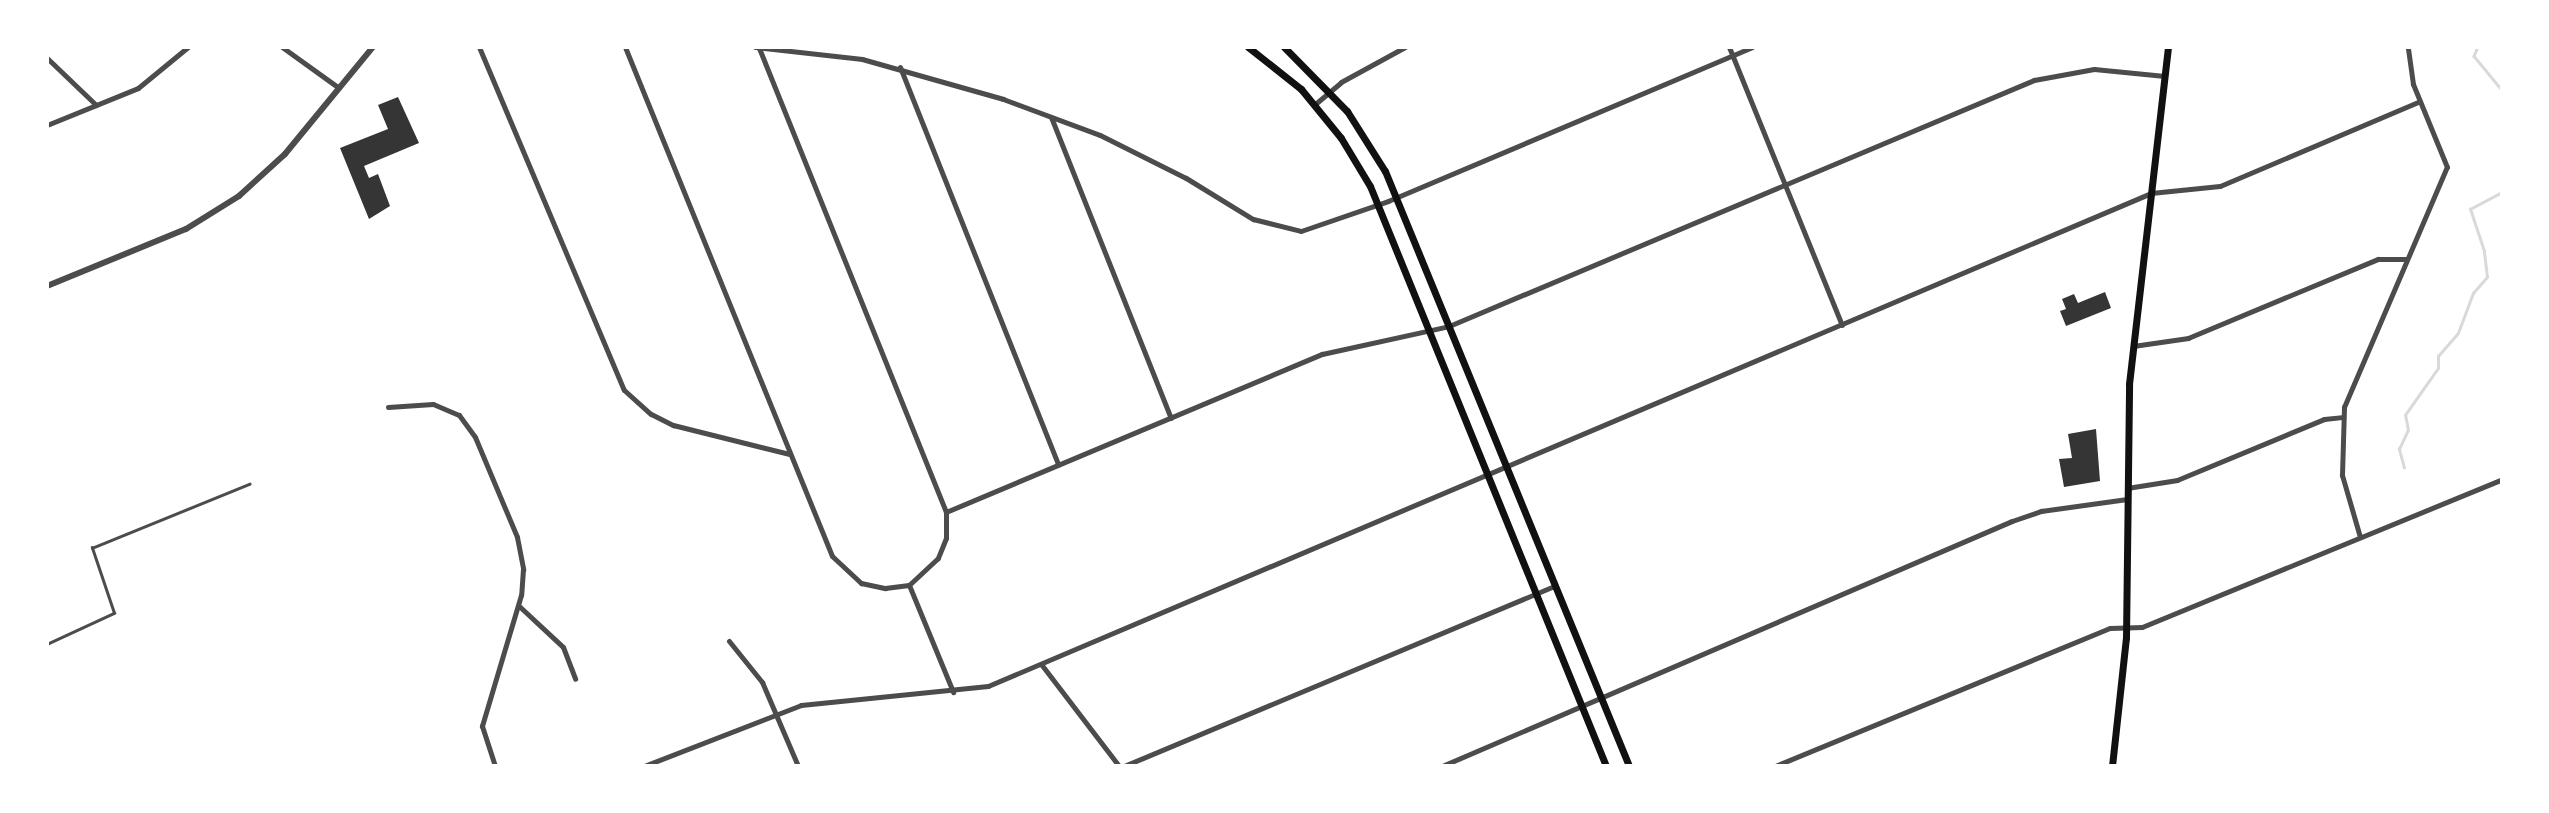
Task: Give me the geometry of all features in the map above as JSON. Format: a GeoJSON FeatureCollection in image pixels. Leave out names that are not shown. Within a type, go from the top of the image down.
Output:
{"type":"FeatureCollection","features":[{"type":"Feature","properties":{"kind":"main road"},"geometry":{"type":"LineString","coordinates":[[1248,47],[1287,77],[1314,104],[1353,156],[1378,205],[1606,766]]}},
{"type":"Feature","properties":{"kind":"main road"},"geometry":{"type":"LineString","coordinates":[[1284,47],[1329,91],[1366,138],[1397,197],[1629,766]]}},
{"type":"Feature","properties":{"kind":"main road"},"geometry":{"type":"LineString","coordinates":[[2112,766],[2126,627],[2127,488],[2133,346],[2168,47]]}},
{"type":"Feature","properties":{"kind":"street"},"geometry":{"type":"LineString","coordinates":[[47,125],[138,88],[188,47]]}},
{"type":"Feature","properties":{"kind":"street"},"geometry":{"type":"LineString","coordinates":[[282,47],[340,88]]}},
{"type":"Feature","properties":{"kind":"street"},"geometry":{"type":"LineString","coordinates":[[47,286],[172,236],[228,205],[285,154],[373,47]]}},
{"type":"Feature","properties":{"kind":"street"},"geometry":{"type":"LineString","coordinates":[[479,47],[624,390],[651,414],[673,425],[789,454]]}},
{"type":"Feature","properties":{"kind":"street"},"geometry":{"type":"LineString","coordinates":[[625,47],[789,454],[841,568],[871,586],[909,585],[938,558],[946,535],[946,512],[757,48],[900,67],[1051,117],[1100,135],[1186,178],[1253,219],[1287,230],[1314,229],[1378,205],[1752,47]]}},
{"type":"Feature","properties":{"kind":"street"},"geometry":{"type":"LineString","coordinates":[[1314,104],[1329,91],[1405,47]]}},
{"type":"Feature","properties":{"kind":"street"},"geometry":{"type":"LineString","coordinates":[[1729,47],[1842,325]]}},
{"type":"Feature","properties":{"kind":"street"},"geometry":{"type":"LineString","coordinates":[[2360,537],[2342,475],[2342,417],[2406,259],[2447,167],[2420,101],[2409,67],[2408,47]]}},
{"type":"Feature","properties":{"kind":"street"},"geometry":{"type":"LineString","coordinates":[[47,58],[96,105]]}},
{"type":"Feature","properties":{"kind":"street"},"geometry":{"type":"LineString","coordinates":[[900,67],[1058,465]]}},
{"type":"Feature","properties":{"kind":"street"},"geometry":{"type":"LineString","coordinates":[[946,512],[1332,351],[1450,326],[2050,75],[2094,69],[2165,76]]}},
{"type":"Feature","properties":{"kind":"street"},"geometry":{"type":"LineString","coordinates":[[644,766],[775,714],[810,704],[988,686],[2151,193],[2220,186],[2420,101]]}},
{"type":"Feature","properties":{"kind":"street"},"geometry":{"type":"LineString","coordinates":[[1051,117],[1171,418]]}},
{"type":"Feature","properties":{"kind":"street"},"geometry":{"type":"LineString","coordinates":[[2133,346],[2188,338],[2378,259],[2406,259]]}},
{"type":"Feature","properties":{"kind":"street"},"geometry":{"type":"LineString","coordinates":[[388,407],[433,404],[465,421],[517,537],[523,569],[519,606],[483,716],[482,733],[495,766]]}},
{"type":"Feature","properties":{"kind":"street"},"geometry":{"type":"LineString","coordinates":[[2127,488],[2185,478],[2324,419],[2342,417]]}},
{"type":"Feature","properties":{"kind":"street"},"geometry":{"type":"LineString","coordinates":[[1775,766],[2110,628],[2141,627],[2502,479]]}},
{"type":"Feature","properties":{"kind":"street"},"geometry":{"type":"LineString","coordinates":[[1442,766],[1582,707],[1600,694],[2024,516],[2127,499]]}},
{"type":"Feature","properties":{"kind":"street"},"geometry":{"type":"LineString","coordinates":[[909,585],[953,691]]}},
{"type":"Feature","properties":{"kind":"street"},"geometry":{"type":"LineString","coordinates":[[1041,664],[1121,766],[1555,586]]}},
{"type":"Feature","properties":{"kind":"street"},"geometry":{"type":"LineString","coordinates":[[519,606],[563,648],[575,679]]}},
{"type":"Feature","properties":{"kind":"street"},"geometry":{"type":"LineString","coordinates":[[729,641],[758,675],[798,766]]}},
{"type":"Feature","properties":{"kind":"lane"},"geometry":{"type":"LineString","coordinates":[[47,644],[114,612],[92,548],[249,484]]}},
{"type":"Feature","properties":{"kind":"building"},"geometry":{"type":"Polygon","coordinates":[[[398,97],[419,143],[364,166],[369,178],[378,174],[390,206],[369,219],[340,148],[388,129],[378,105],[398,97]]]}},
{"type":"Feature","properties":{"kind":"building"},"geometry":{"type":"Polygon","coordinates":[[[2105,292],[2111,308],[2066,326],[2060,311],[2066,309],[2062,299],[2074,294],[2078,303],[2105,292]]]}},
{"type":"Feature","properties":{"kind":"building"},"geometry":{"type":"Polygon","coordinates":[[[2096,429],[2100,481],[2064,487],[2059,459],[2072,458],[2068,434],[2096,429]]]}},
{"type":"Feature","properties":{"kind":"waterway"},"geometry":{"type":"LineString","coordinates":[[2478,47],[2474,56],[2502,90]]}},
{"type":"Feature","properties":{"kind":"waterway"},"geometry":{"type":"LineString","coordinates":[[2502,101],[2502,114]]}},
{"type":"Feature","properties":{"kind":"waterway"},"geometry":{"type":"LineString","coordinates":[[2404,468],[2399,449],[2408,430],[2405,415],[2438,368],[2438,356],[2458,333],[2473,293],[2487,277],[2484,251],[2470,209],[2502,192]]}}]}
